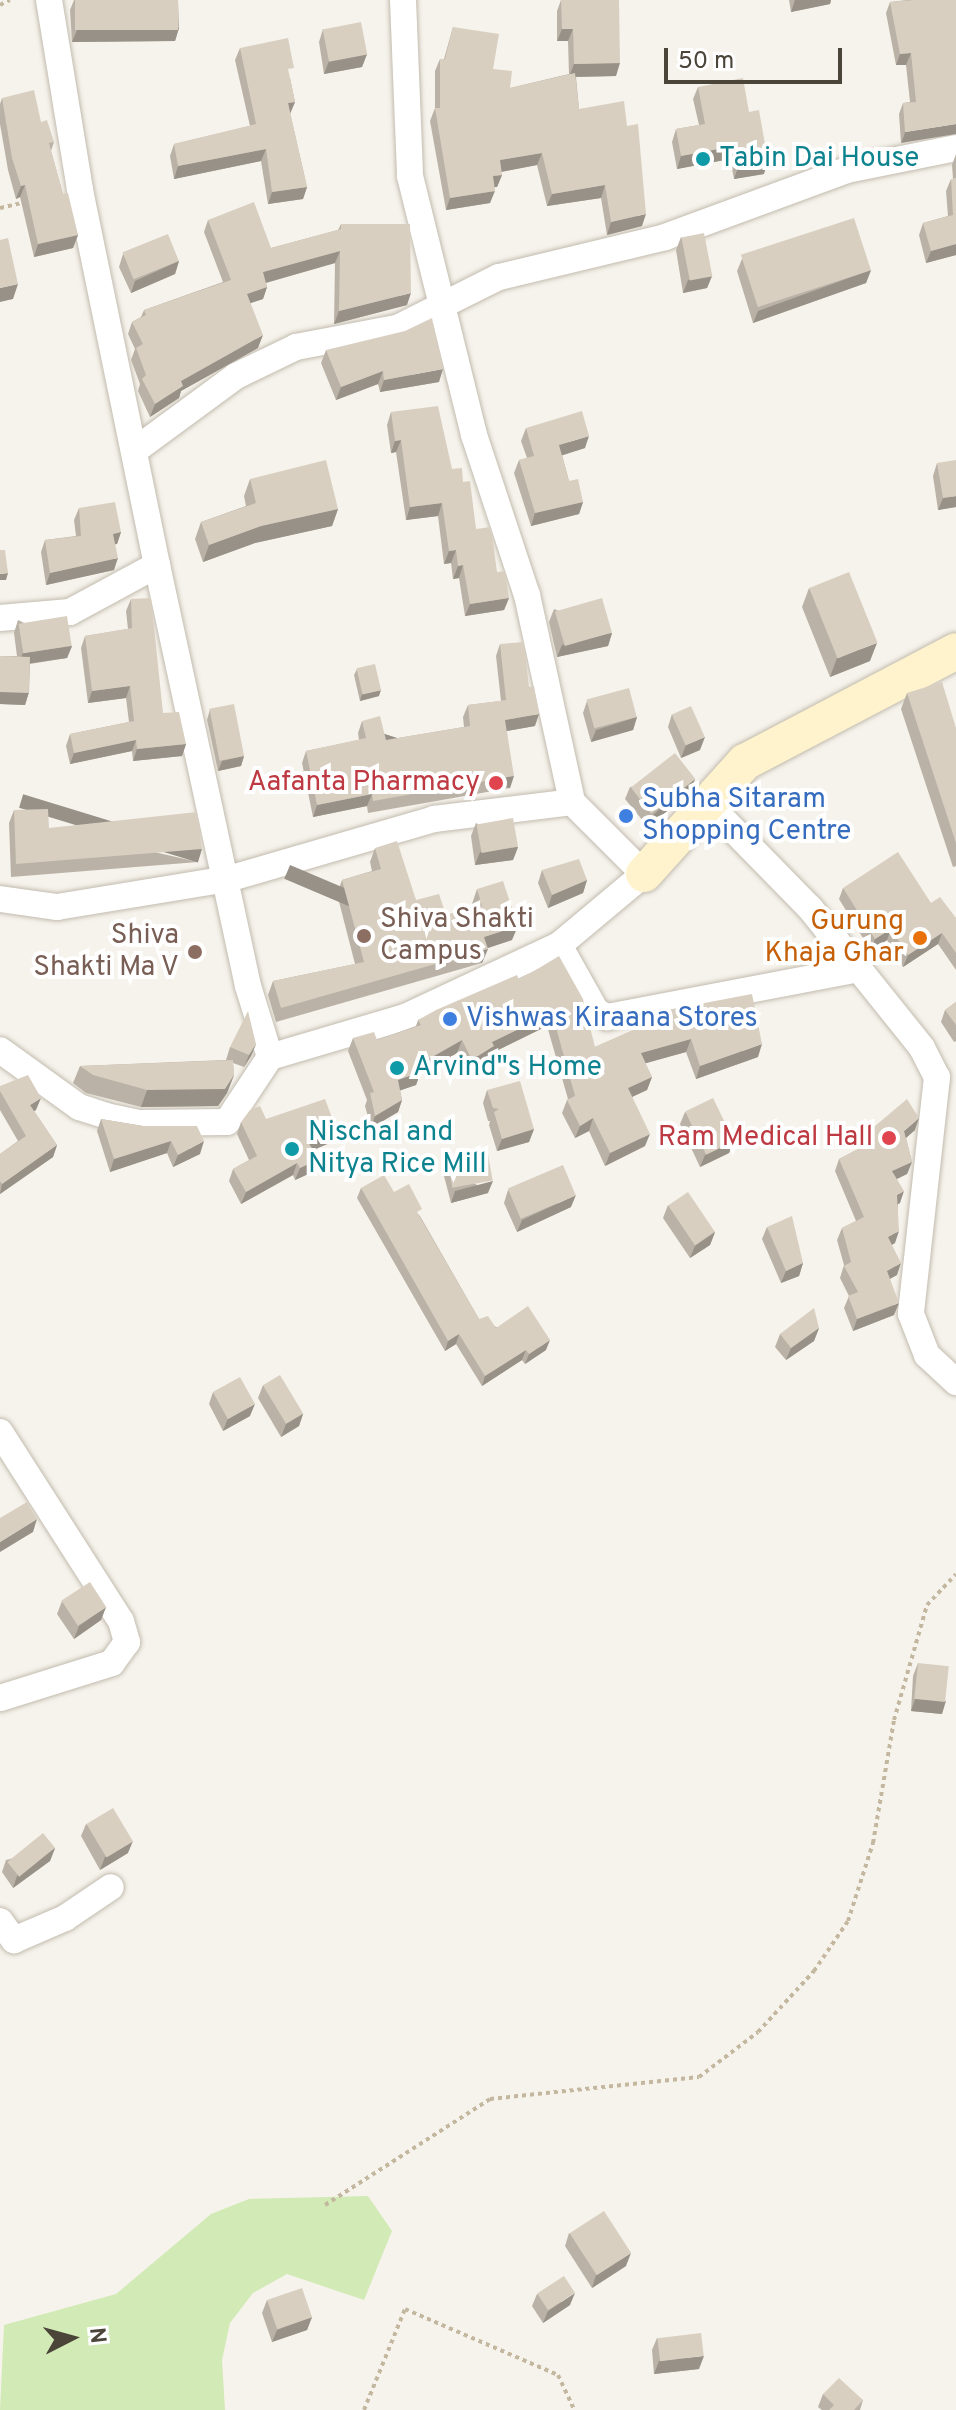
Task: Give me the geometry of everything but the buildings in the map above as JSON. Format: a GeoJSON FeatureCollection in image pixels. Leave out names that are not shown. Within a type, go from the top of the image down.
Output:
{"type":"FeatureCollection","features":[{"type":"Feature","properties":{"kind":"main road"},"geometry":{"type":"LineString","coordinates":[[644,874],[745,762],[956,651]]}},
{"type":"Feature","properties":{"kind":"street"},"geometry":{"type":"LineString","coordinates":[[49,0],[80,190],[157,565],[228,879],[248,986],[270,1057]]}},
{"type":"Feature","properties":{"kind":"street"},"geometry":{"type":"LineString","coordinates":[[4,1061],[79,1107],[107,1116],[139,1123],[227,1122],[270,1057],[405,1017],[559,945],[644,874],[572,802],[527,595],[474,435],[410,176],[403,0]]}},
{"type":"Feature","properties":{"kind":"street"},"geometry":{"type":"LineString","coordinates":[[134,451],[236,376],[296,347],[397,328],[499,277],[665,237],[847,170],[956,148]]}},
{"type":"Feature","properties":{"kind":"street"},"geometry":{"type":"LineString","coordinates":[[0,618],[70,612],[157,565]]}},
{"type":"Feature","properties":{"kind":"street"},"geometry":{"type":"LineString","coordinates":[[0,899],[57,907],[228,879],[434,819],[572,802]]}},
{"type":"Feature","properties":{"kind":"street"},"geometry":{"type":"LineString","coordinates":[[708,804],[810,908],[922,1048],[937,1077],[911,1314],[927,1355],[956,1382]]}},
{"type":"Feature","properties":{"kind":"street"},"geometry":{"type":"LineString","coordinates":[[559,945],[596,1011],[607,1017],[859,969]]}},
{"type":"Feature","properties":{"kind":"street"},"geometry":{"type":"LineString","coordinates":[[0,1432],[121,1621],[127,1642],[112,1663],[0,1698]]}},
{"type":"Feature","properties":{"kind":"street"},"geometry":{"type":"LineString","coordinates":[[0,1921],[14,1940],[65,1918],[111,1887]]}},
{"type":"Feature","properties":{"kind":"path"},"geometry":{"type":"LineString","coordinates":[[0,5],[10,0]]}},
{"type":"Feature","properties":{"kind":"path"},"geometry":{"type":"LineString","coordinates":[[0,208],[80,190]]}},
{"type":"Feature","properties":{"kind":"path"},"geometry":{"type":"LineString","coordinates":[[325,2205],[490,2099],[699,2077],[758,2032],[814,1971],[848,1921],[873,1843],[894,1720],[927,1605],[956,1574]]}},
{"type":"Feature","properties":{"kind":"path"},"geometry":{"type":"LineString","coordinates":[[364,2410],[405,2309],[558,2375],[574,2410]]}},
{"type":"Feature","properties":{"kind":"green space"},"geometry":{"type":"Polygon","coordinates":[[[368,2196],[392,2231],[364,2300],[287,2274],[253,2293],[230,2323],[222,2360],[225,2410],[0,2410],[4,2325],[116,2294],[211,2214],[249,2199],[368,2196]]]}},
{"type":"Feature","properties":{"kind":"place","name":"Tabin Dai House"},"geometry":{"type":"Point","coordinates":[703,159]}},
{"type":"Feature","properties":{"kind":"place","name":"Aafanta Pharmacy"},"geometry":{"type":"Point","coordinates":[496,783]}},
{"type":"Feature","properties":{"kind":"place","name":"Subha Sitaram Shopping Centre"},"geometry":{"type":"Point","coordinates":[626,816]}},
{"type":"Feature","properties":{"kind":"place","name":"Shiva Shakti Campus"},"geometry":{"type":"Point","coordinates":[364,936]}},
{"type":"Feature","properties":{"kind":"place","name":"Gurung Khaja Ghar"},"geometry":{"type":"Point","coordinates":[920,938]}},
{"type":"Feature","properties":{"kind":"place","name":"Shiva Shakti Ma V"},"geometry":{"type":"Point","coordinates":[195,952]}},
{"type":"Feature","properties":{"kind":"place","name":"Vishwas Kiraana Stores"},"geometry":{"type":"Point","coordinates":[450,1019]}},
{"type":"Feature","properties":{"kind":"place","name":"Arvind\"s Home"},"geometry":{"type":"Point","coordinates":[397,1068]}},
{"type":"Feature","properties":{"kind":"place","name":"Ram Medical Hall"},"geometry":{"type":"Point","coordinates":[889,1138]}},
{"type":"Feature","properties":{"kind":"place","name":"Nischal and Nitya Rice Mill"},"geometry":{"type":"Point","coordinates":[292,1149]}}]}
